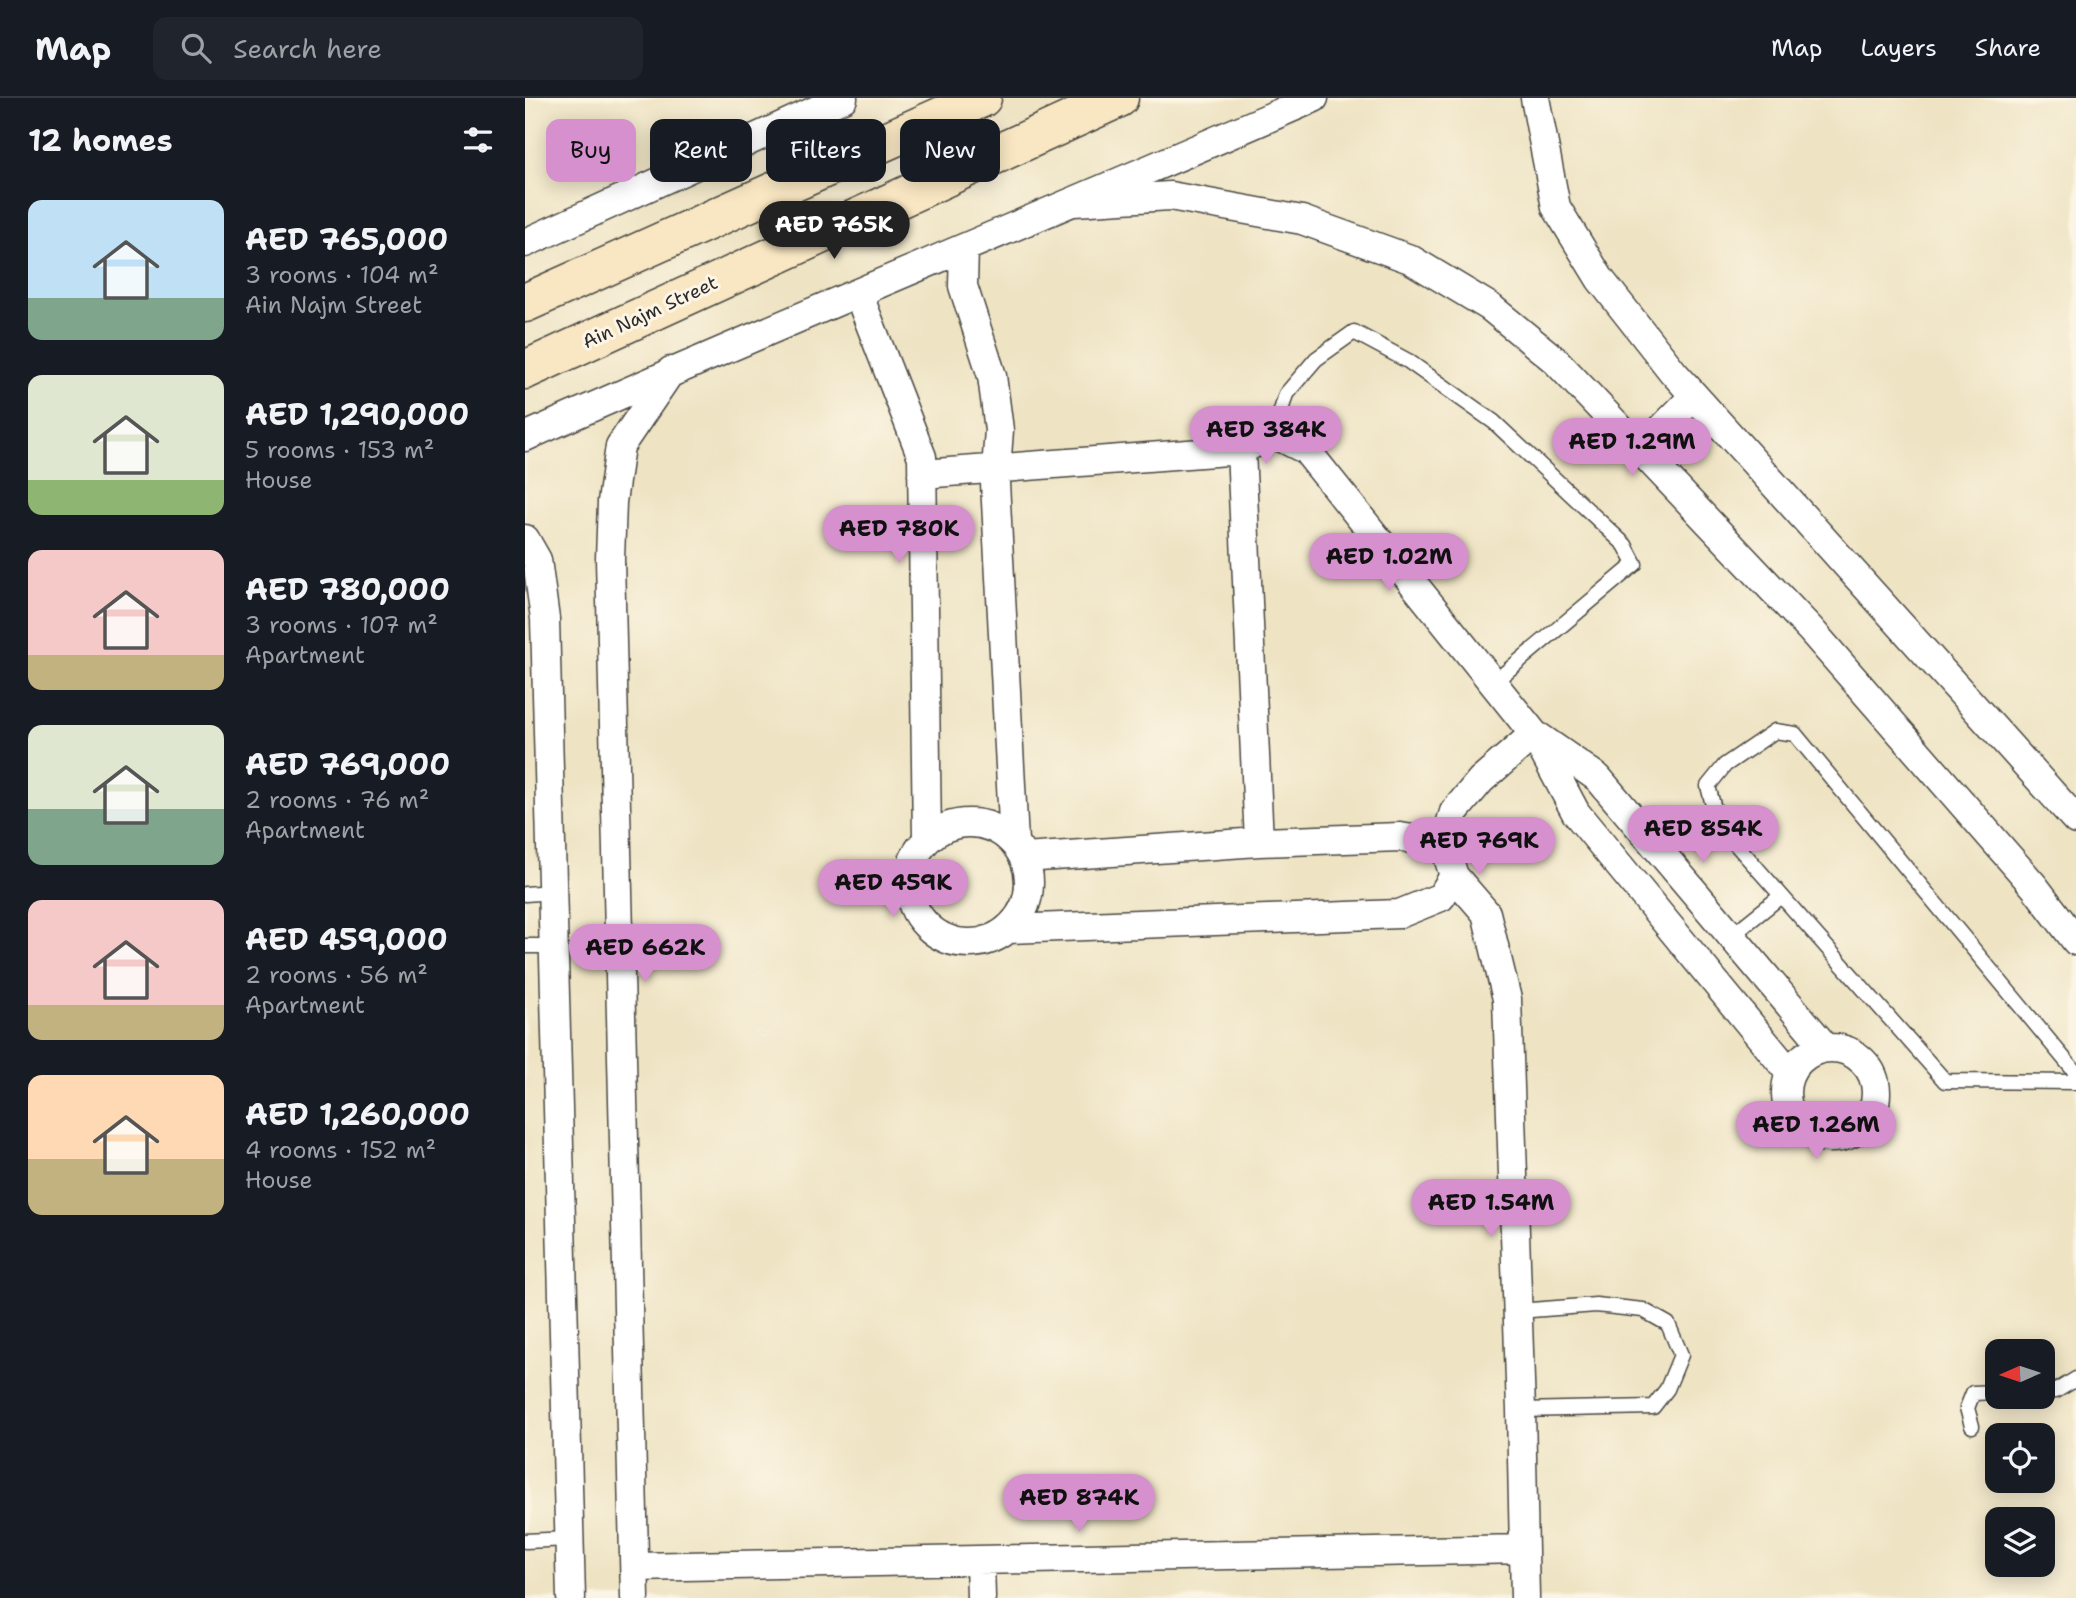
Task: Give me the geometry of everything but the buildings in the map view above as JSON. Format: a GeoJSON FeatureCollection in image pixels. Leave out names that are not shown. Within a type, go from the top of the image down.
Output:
{"type":"FeatureCollection","features":[{"type":"Feature","properties":{"kind":"main road"},"geometry":{"type":"LineString","coordinates":[[525,303],[982,98]]}},
{"type":"Feature","properties":{"kind":"main road","name":"Ain Najm Street"},"geometry":{"type":"LineString","coordinates":[[525,370],[1119,98]]}},
{"type":"Feature","properties":{"kind":"street"},"geometry":{"type":"LineString","coordinates":[[525,243],[843,98]]}},
{"type":"Feature","properties":{"kind":"street"},"geometry":{"type":"LineString","coordinates":[[525,437],[1314,98]]}},
{"type":"Feature","properties":{"kind":"street"},"geometry":{"type":"LineString","coordinates":[[1535,98],[1556,207],[1601,279],[1694,396],[2076,820]]}},
{"type":"Feature","properties":{"kind":"street"},"geometry":{"type":"LineString","coordinates":[[1074,202],[1170,196],[1302,220],[1410,259],[1490,307],[1556,361],[1811,630],[2035,886],[2076,941]]}},
{"type":"Feature","properties":{"kind":"street"},"geometry":{"type":"LineString","coordinates":[[964,248],[963,286],[992,376],[999,430],[996,469],[1019,850],[1030,877],[1022,914],[1009,929],[993,939],[972,944],[952,942],[934,932],[919,917],[911,898],[909,877],[915,857],[927,840],[942,829],[961,823],[980,823],[998,830],[1019,850],[1400,837],[1444,844]]}},
{"type":"Feature","properties":{"kind":"street"},"geometry":{"type":"LineString","coordinates":[[857,293],[922,457],[927,840]]}},
{"type":"Feature","properties":{"kind":"street"},"geometry":{"type":"LineString","coordinates":[[635,1598],[610,559],[612,502],[620,446],[671,372]]}},
{"type":"Feature","properties":{"kind":"street"},"geometry":{"type":"LineString","coordinates":[[1640,451],[1694,396]]}},
{"type":"Feature","properties":{"kind":"street"},"geometry":{"type":"LineString","coordinates":[[922,474],[1241,450],[1274,434],[1306,450],[1534,734],[1576,813],[1790,1073]]}},
{"type":"Feature","properties":{"kind":"street"},"geometry":{"type":"LineString","coordinates":[[1241,450],[1259,842]]}},
{"type":"Feature","properties":{"kind":"street"},"geometry":{"type":"LineString","coordinates":[[525,539],[537,560],[545,619],[539,893],[554,946],[571,1598]]}},
{"type":"Feature","properties":{"kind":"street"},"geometry":{"type":"LineString","coordinates":[[1525,1598],[1507,999],[1486,913],[1454,876],[1444,844],[1454,813],[1481,780],[1534,734]]}},
{"type":"Feature","properties":{"kind":"street"},"geometry":{"type":"LineString","coordinates":[[1534,734],[1598,778],[1825,1047]]}},
{"type":"Feature","properties":{"kind":"street"},"geometry":{"type":"LineString","coordinates":[[1009,929],[1399,914],[1441,897],[1454,876]]}},
{"type":"Feature","properties":{"kind":"street"},"geometry":{"type":"LineString","coordinates":[[1825,1047],[1841,1048],[1866,1063],[1874,1076],[1876,1092],[1874,1107],[1857,1130],[1844,1136],[1829,1138],[1814,1135],[1792,1116],[1786,1087],[1790,1073],[1799,1060],[1811,1051],[1825,1047]]}},
{"type":"Feature","properties":{"kind":"street"},"geometry":{"type":"LineString","coordinates":[[635,1567],[1524,1549]]}},
{"type":"Feature","properties":{"kind":"street"},"geometry":{"type":"LineString","coordinates":[[980,1560],[981,1598]]}},
{"type":"Feature","properties":{"kind":"lane"},"geometry":{"type":"LineString","coordinates":[[1274,434],[1286,394],[1316,359],[1353,332],[1408,361],[1494,422],[1625,545],[1635,564],[1493,683]]}},
{"type":"Feature","properties":{"kind":"lane"},"geometry":{"type":"LineString","coordinates":[[2076,1073],[1795,733],[1775,731],[1725,765],[1708,786],[1718,824],[1945,1081],[2076,1082]]}},
{"type":"Feature","properties":{"kind":"lane"},"geometry":{"type":"LineString","coordinates":[[1731,936],[1781,896]]}},
{"type":"Feature","properties":{"kind":"lane"},"geometry":{"type":"LineString","coordinates":[[525,946],[554,946]]}},
{"type":"Feature","properties":{"kind":"lane"},"geometry":{"type":"LineString","coordinates":[[1518,1311],[1596,1305],[1643,1310],[1668,1324],[1681,1354],[1667,1388],[1653,1407],[1521,1410]]}},
{"type":"Feature","properties":{"kind":"lane"},"geometry":{"type":"LineString","coordinates":[[2055,1391],[2076,1379]]}},
{"type":"Feature","properties":{"kind":"lane"},"geometry":{"type":"LineString","coordinates":[[1972,1426],[1967,1408],[1972,1393],[1985,1392]]}},
{"type":"Feature","properties":{"kind":"lane"},"geometry":{"type":"LineString","coordinates":[[525,1541],[569,1539]]}}]}
